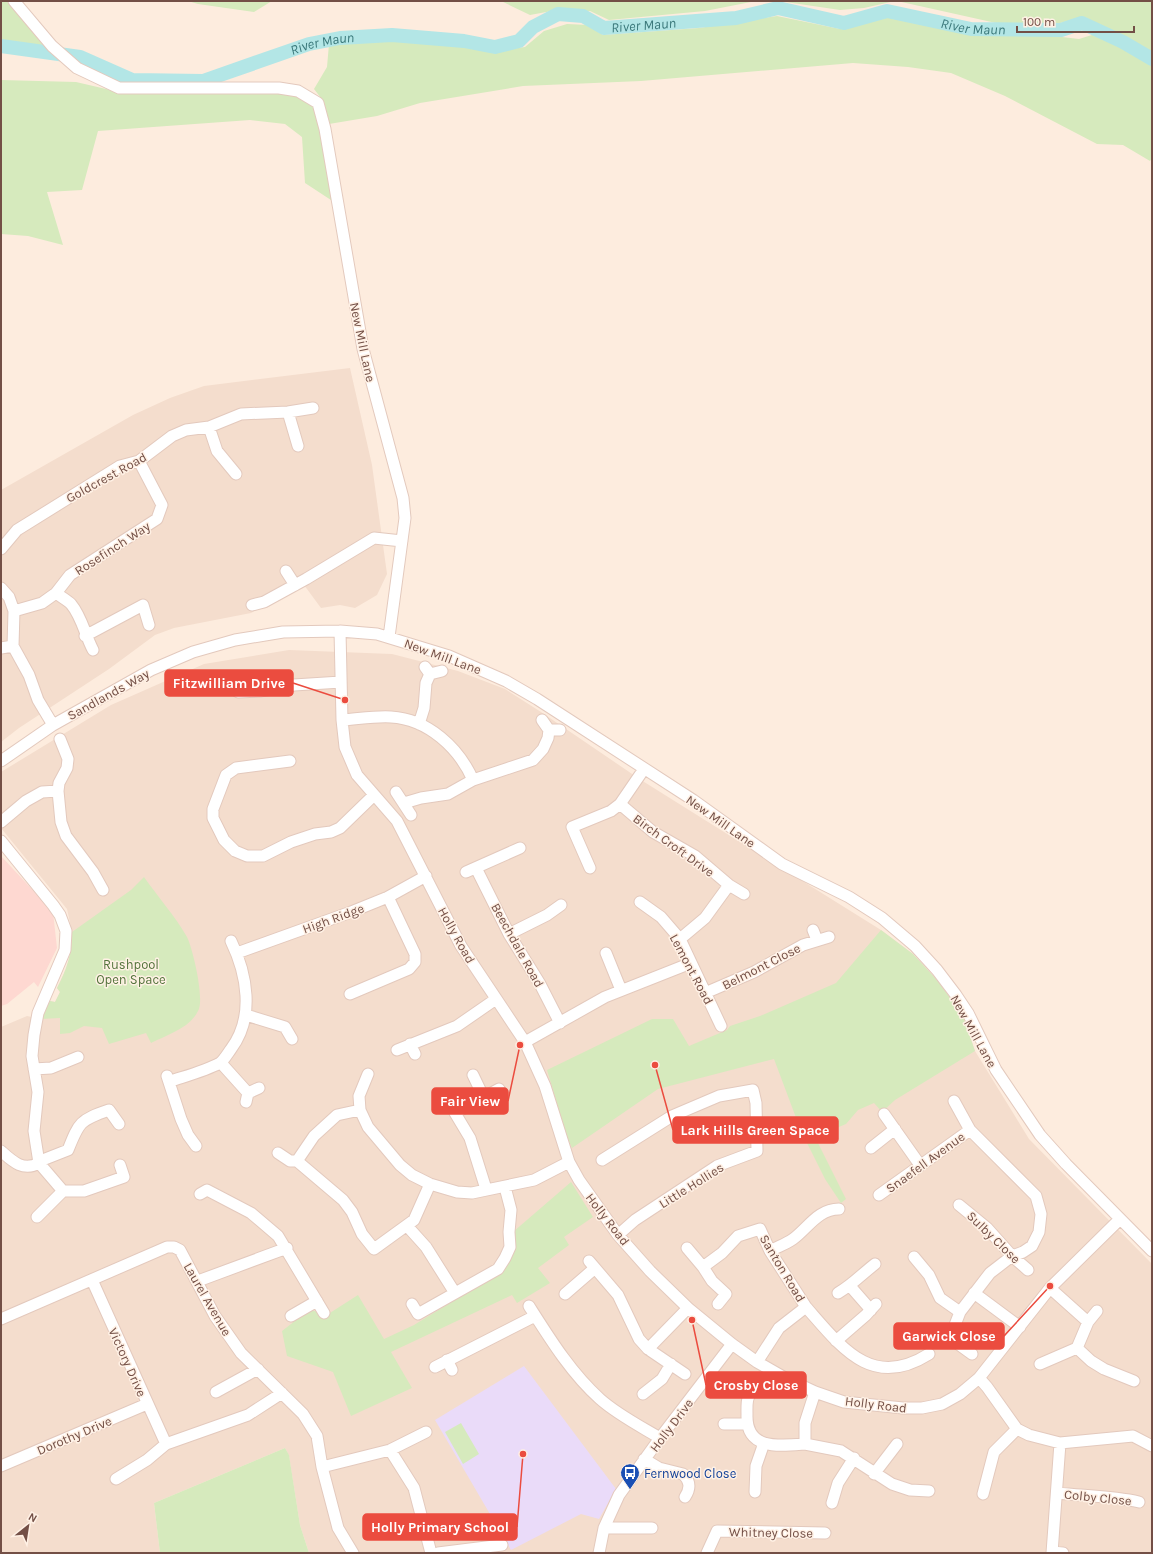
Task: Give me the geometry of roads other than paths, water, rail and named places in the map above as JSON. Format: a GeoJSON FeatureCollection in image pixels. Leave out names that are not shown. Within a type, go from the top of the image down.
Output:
{"type":"FeatureCollection","features":[{"type":"Feature","properties":{"kind":"street","name":"New Mill Lane"},"geometry":{"type":"LineString","coordinates":[[14,1],[52,46],[77,68],[119,88],[280,88],[298,90],[318,103],[325,129],[363,349],[403,498],[405,518],[389,637],[449,656],[506,681],[538,699],[693,800],[782,864],[849,897],[882,918],[915,946],[937,970],[968,1013],[996,1070],[1040,1135],[1152,1251]]}},
{"type":"Feature","properties":{"kind":"street","name":"Goldcrest Road"},"geometry":{"type":"LineString","coordinates":[[1,549],[17,530],[120,466],[139,461],[172,436],[186,430],[210,427],[241,414],[288,412],[313,408]]}},
{"type":"Feature","properties":{"kind":"street"},"geometry":{"type":"LineString","coordinates":[[288,412],[298,446]]}},
{"type":"Feature","properties":{"kind":"street"},"geometry":{"type":"LineString","coordinates":[[210,427],[217,451],[238,476]]}},
{"type":"Feature","properties":{"kind":"street","name":"Rosefinch Way"},"geometry":{"type":"LineString","coordinates":[[14,611],[42,603],[56,593],[70,575],[158,519],[162,506],[139,461]]}},
{"type":"Feature","properties":{"kind":"street"},"geometry":{"type":"LineString","coordinates":[[252,605],[264,602],[295,585],[374,538],[402,541]]}},
{"type":"Feature","properties":{"kind":"street"},"geometry":{"type":"LineString","coordinates":[[286,571],[295,585]]}},
{"type":"Feature","properties":{"kind":"street"},"geometry":{"type":"LineString","coordinates":[[1,588],[9,597],[14,611],[13,646],[28,675],[38,700],[53,725]]}},
{"type":"Feature","properties":{"kind":"street"},"geometry":{"type":"LineString","coordinates":[[56,593],[71,604],[79,615],[85,636],[93,650]]}},
{"type":"Feature","properties":{"kind":"street"},"geometry":{"type":"LineString","coordinates":[[85,636],[143,605],[149,625]]}},
{"type":"Feature","properties":{"kind":"street","name":"Sandlands Way"},"geometry":{"type":"LineString","coordinates":[[1,761],[53,725],[151,670],[193,652],[235,640],[283,632],[340,631],[377,634],[389,637]]}},
{"type":"Feature","properties":{"kind":"street","name":"Holly Road"},"geometry":{"type":"LineString","coordinates":[[340,631],[342,720],[346,747],[357,775],[373,796],[397,821],[461,946],[525,1042],[545,1086],[569,1162],[592,1200],[618,1235],[650,1271],[688,1308],[732,1344],[757,1362],[815,1392],[844,1402],[864,1405],[922,1408],[942,1404],[960,1394],[978,1378],[1050,1288],[1120,1219]]}},
{"type":"Feature","properties":{"kind":"street"},"geometry":{"type":"LineString","coordinates":[[1,648],[13,646]]}},
{"type":"Feature","properties":{"kind":"street"},"geometry":{"type":"LineString","coordinates":[[419,724],[424,708],[427,670],[442,671]]}},
{"type":"Feature","properties":{"kind":"street"},"geometry":{"type":"LineString","coordinates":[[238,692],[260,691],[294,685],[341,682]]}},
{"type":"Feature","properties":{"kind":"street"},"geometry":{"type":"LineString","coordinates":[[342,720],[392,717],[419,724],[440,736],[456,752],[468,769],[473,780]]}},
{"type":"Feature","properties":{"kind":"street"},"geometry":{"type":"LineString","coordinates":[[404,803],[421,798],[448,794],[473,780],[533,760],[554,730],[542,720]]}},
{"type":"Feature","properties":{"kind":"street"},"geometry":{"type":"LineString","coordinates":[[60,739],[68,760],[67,768],[59,783],[58,791],[61,822],[66,836],[93,872],[103,890]]}},
{"type":"Feature","properties":{"kind":"street"},"geometry":{"type":"LineString","coordinates":[[290,761],[236,768],[226,775],[213,809],[213,818],[224,840],[235,851],[247,856],[263,856],[291,842],[315,834],[331,832],[340,828],[373,796]]}},
{"type":"Feature","properties":{"kind":"street"},"geometry":{"type":"LineString","coordinates":[[590,868],[572,827],[611,811],[620,804],[644,769]]}},
{"type":"Feature","properties":{"kind":"street"},"geometry":{"type":"LineString","coordinates":[[1,822],[31,798],[42,792],[58,791]]}},
{"type":"Feature","properties":{"kind":"street"},"geometry":{"type":"LineString","coordinates":[[396,792],[411,815]]}},
{"type":"Feature","properties":{"kind":"street","name":"Birch Croft Drive"},"geometry":{"type":"LineString","coordinates":[[620,804],[653,832],[695,856],[729,885],[744,894]]}},
{"type":"Feature","properties":{"kind":"street"},"geometry":{"type":"LineString","coordinates":[[1,841],[53,905],[60,915],[66,931],[65,950],[38,1013],[32,1056],[38,1092],[34,1145],[39,1162],[63,1190],[84,1191],[128,1179],[120,1165]]}},
{"type":"Feature","properties":{"kind":"street","name":"Beechdale Road"},"geometry":{"type":"LineString","coordinates":[[520,848],[471,870],[540,984],[560,1022]]}},
{"type":"Feature","properties":{"kind":"street","name":"High Ridge"},"geometry":{"type":"LineString","coordinates":[[237,953],[388,897],[426,876]]}},
{"type":"Feature","properties":{"kind":"street","name":"Birch Croft Drive"},"geometry":{"type":"LineString","coordinates":[[680,939],[705,918],[729,885]]}},
{"type":"Feature","properties":{"kind":"street"},"geometry":{"type":"LineString","coordinates":[[350,994],[409,969],[415,962],[415,954],[388,897]]}},
{"type":"Feature","properties":{"kind":"street","name":"Lemont Road"},"geometry":{"type":"LineString","coordinates":[[640,902],[661,917],[680,939],[721,1026]]}},
{"type":"Feature","properties":{"kind":"street"},"geometry":{"type":"LineString","coordinates":[[509,934],[547,915],[561,905]]}},
{"type":"Feature","properties":{"kind":"street","name":"Belmont Close"},"geometry":{"type":"LineString","coordinates":[[706,993],[754,972],[803,945],[815,935],[829,937]]}},
{"type":"Feature","properties":{"kind":"street"},"geometry":{"type":"LineString","coordinates":[[196,1146],[188,1135],[181,1119],[169,1079],[221,1062],[236,1042],[246,1015],[246,987],[237,953],[231,941]]}},
{"type":"Feature","properties":{"kind":"street"},"geometry":{"type":"LineString","coordinates":[[606,953],[621,990]]}},
{"type":"Feature","properties":{"kind":"street"},"geometry":{"type":"LineString","coordinates":[[525,1042],[605,997],[691,963]]}},
{"type":"Feature","properties":{"kind":"street"},"geometry":{"type":"LineString","coordinates":[[397,1050],[412,1049],[456,1026],[496,999]]}},
{"type":"Feature","properties":{"kind":"street"},"geometry":{"type":"LineString","coordinates":[[246,1015],[284,1027],[292,1039]]}},
{"type":"Feature","properties":{"kind":"street"},"geometry":{"type":"LineString","coordinates":[[34,1069],[51,1068],[78,1057]]}},
{"type":"Feature","properties":{"kind":"street"},"geometry":{"type":"LineString","coordinates":[[221,1062],[247,1098],[259,1088]]}},
{"type":"Feature","properties":{"kind":"street"},"geometry":{"type":"LineString","coordinates":[[368,1074],[360,1096],[360,1110],[368,1127],[400,1165],[412,1175],[430,1184],[457,1192],[472,1193],[534,1180],[569,1162]]}},
{"type":"Feature","properties":{"kind":"street"},"geometry":{"type":"LineString","coordinates":[[473,1075],[484,1098]]}},
{"type":"Feature","properties":{"kind":"street"},"geometry":{"type":"LineString","coordinates":[[486,1189],[470,1138],[455,1113],[499,1089]]}},
{"type":"Feature","properties":{"kind":"street","name":"Little Hollies"},"geometry":{"type":"LineString","coordinates":[[602,1160],[672,1116],[719,1096],[753,1090],[756,1103],[757,1151],[717,1166],[635,1220],[618,1235]]}},
{"type":"Feature","properties":{"kind":"street"},"geometry":{"type":"LineString","coordinates":[[954,1101],[970,1130],[1036,1196],[1041,1214],[1039,1232],[1032,1246],[1023,1252],[1012,1256],[990,1273],[960,1312],[950,1338],[972,1354]]}},
{"type":"Feature","properties":{"kind":"street"},"geometry":{"type":"LineString","coordinates":[[1,1151],[15,1163],[24,1167],[68,1150],[75,1131],[87,1117],[109,1110],[119,1124]]}},
{"type":"Feature","properties":{"kind":"street"},"geometry":{"type":"LineString","coordinates":[[297,1161],[314,1136],[337,1115],[360,1110]]}},
{"type":"Feature","properties":{"kind":"street"},"geometry":{"type":"LineString","coordinates":[[884,1114],[920,1165]]}},
{"type":"Feature","properties":{"kind":"street"},"geometry":{"type":"LineString","coordinates":[[871,1148],[895,1129]]}},
{"type":"Feature","properties":{"kind":"street","name":"Snaefell Avenue"},"geometry":{"type":"LineString","coordinates":[[879,1195],[970,1130]]}},
{"type":"Feature","properties":{"kind":"street"},"geometry":{"type":"LineString","coordinates":[[278,1153],[290,1161],[297,1161],[343,1200],[352,1212],[362,1234],[374,1250],[408,1227],[414,1220],[430,1184]]}},
{"type":"Feature","properties":{"kind":"street"},"geometry":{"type":"LineString","coordinates":[[412,1304],[418,1314],[498,1269],[510,1247],[509,1232],[511,1210],[505,1187]]}},
{"type":"Feature","properties":{"kind":"street"},"geometry":{"type":"LineString","coordinates":[[37,1217],[63,1190]]}},
{"type":"Feature","properties":{"kind":"street"},"geometry":{"type":"LineString","coordinates":[[200,1194],[206,1190],[251,1213],[278,1236],[324,1313]]}},
{"type":"Feature","properties":{"kind":"street","name":"Sulby Close"},"geometry":{"type":"LineString","coordinates":[[959,1205],[987,1228],[1012,1256],[1028,1270]]}},
{"type":"Feature","properties":{"kind":"street"},"geometry":{"type":"LineString","coordinates":[[770,1250],[791,1240],[814,1219],[832,1209],[839,1209]]}},
{"type":"Feature","properties":{"kind":"street"},"geometry":{"type":"LineString","coordinates":[[408,1227],[426,1247],[455,1293]]}},
{"type":"Feature","properties":{"kind":"street","name":"Santon Road"},"geometry":{"type":"LineString","coordinates":[[703,1267],[722,1253],[738,1236],[760,1229],[770,1250],[806,1307],[836,1341],[850,1353],[868,1364],[884,1368],[903,1367],[915,1363],[929,1354]]}},
{"type":"Feature","properties":{"kind":"street","name":"Laurel Avenue"},"geometry":{"type":"LineString","coordinates":[[1,1319],[167,1247],[174,1247],[180,1250],[198,1281],[215,1316],[241,1353],[303,1414],[317,1436],[322,1467],[338,1528],[353,1553]]}},
{"type":"Feature","properties":{"kind":"street"},"geometry":{"type":"LineString","coordinates":[[198,1281],[286,1248]]}},
{"type":"Feature","properties":{"kind":"street"},"geometry":{"type":"LineString","coordinates":[[687,1248],[703,1267],[712,1281],[726,1294],[718,1304]]}},
{"type":"Feature","properties":{"kind":"street"},"geometry":{"type":"LineString","coordinates":[[914,1257],[929,1275],[940,1298],[960,1312]]}},
{"type":"Feature","properties":{"kind":"street"},"geometry":{"type":"LineString","coordinates":[[565,1294],[592,1264],[618,1295],[639,1339],[648,1349],[685,1374]]}},
{"type":"Feature","properties":{"kind":"street"},"geometry":{"type":"LineString","coordinates":[[838,1293],[850,1286],[875,1264]]}},
{"type":"Feature","properties":{"kind":"street","name":"Victory Drive"},"geometry":{"type":"LineString","coordinates":[[92,1280],[166,1444]]}},
{"type":"Feature","properties":{"kind":"street"},"geometry":{"type":"LineString","coordinates":[[836,1341],[874,1307],[850,1286]]}},
{"type":"Feature","properties":{"kind":"street"},"geometry":{"type":"LineString","coordinates":[[1050,1288],[1088,1322]]}},
{"type":"Feature","properties":{"kind":"street"},"geometry":{"type":"LineString","coordinates":[[974,1293],[1020,1327]]}},
{"type":"Feature","properties":{"kind":"street"},"geometry":{"type":"LineString","coordinates":[[291,1316],[317,1301]]}},
{"type":"Feature","properties":{"kind":"street"},"geometry":{"type":"LineString","coordinates":[[529,1306],[570,1367],[588,1387],[610,1407],[660,1438]]}},
{"type":"Feature","properties":{"kind":"street","name":"Santon Road"},"geometry":{"type":"LineString","coordinates":[[757,1362],[778,1328],[806,1307]]}},
{"type":"Feature","properties":{"kind":"street"},"geometry":{"type":"LineString","coordinates":[[648,1349],[688,1308]]}},
{"type":"Feature","properties":{"kind":"street"},"geometry":{"type":"LineString","coordinates":[[1040,1364],[1078,1348],[1088,1322],[1097,1311]]}},
{"type":"Feature","properties":{"kind":"street"},"geometry":{"type":"LineString","coordinates":[[435,1367],[449,1365],[535,1316]]}},
{"type":"Feature","properties":{"kind":"street","name":"Holly Drive"},"geometry":{"type":"LineString","coordinates":[[599,1553],[604,1528],[619,1495],[644,1459],[732,1344]]}},
{"type":"Feature","properties":{"kind":"street"},"geometry":{"type":"LineString","coordinates":[[1078,1348],[1091,1361],[1104,1369],[1134,1381]]}},
{"type":"Feature","properties":{"kind":"street"},"geometry":{"type":"LineString","coordinates":[[643,1394],[662,1379],[671,1364]]}},
{"type":"Feature","properties":{"kind":"street"},"geometry":{"type":"LineString","coordinates":[[216,1392],[258,1369]]}},
{"type":"Feature","properties":{"kind":"street"},"geometry":{"type":"LineString","coordinates":[[978,1378],[987,1387],[1017,1429],[1029,1435],[1060,1443],[1133,1436],[1152,1446]]}},
{"type":"Feature","properties":{"kind":"street"},"geometry":{"type":"LineString","coordinates":[[753,1389],[747,1402],[746,1424],[752,1437],[764,1444],[777,1446],[805,1444],[841,1451],[854,1458],[874,1474],[892,1484],[910,1490],[929,1491]]}},
{"type":"Feature","properties":{"kind":"street"},"geometry":{"type":"LineString","coordinates":[[805,1444],[805,1423],[815,1392]]}},
{"type":"Feature","properties":{"kind":"street"},"geometry":{"type":"LineString","coordinates":[[116,1479],[147,1460],[166,1444],[248,1415],[282,1393]]}},
{"type":"Feature","properties":{"kind":"street","name":"Dorothy Drive"},"geometry":{"type":"LineString","coordinates":[[1,1466],[147,1404]]}},
{"type":"Feature","properties":{"kind":"street"},"geometry":{"type":"LineString","coordinates":[[724,1424],[746,1424]]}},
{"type":"Feature","properties":{"kind":"street"},"geometry":{"type":"LineString","coordinates":[[983,1494],[994,1452],[1017,1429]]}},
{"type":"Feature","properties":{"kind":"street"},"geometry":{"type":"LineString","coordinates":[[322,1467],[390,1450],[426,1432]]}},
{"type":"Feature","properties":{"kind":"street"},"geometry":{"type":"LineString","coordinates":[[1056,1553],[1053,1528],[1060,1443]]}},
{"type":"Feature","properties":{"kind":"street"},"geometry":{"type":"LineString","coordinates":[[755,1492],[756,1466],[764,1444]]}},
{"type":"Feature","properties":{"kind":"street"},"geometry":{"type":"LineString","coordinates":[[874,1474],[897,1444]]}},
{"type":"Feature","properties":{"kind":"street"},"geometry":{"type":"LineString","coordinates":[[390,1450],[414,1488],[431,1553]]}},
{"type":"Feature","properties":{"kind":"street"},"geometry":{"type":"LineString","coordinates":[[832,1503],[838,1483],[854,1458]]}},
{"type":"Feature","properties":{"kind":"street"},"geometry":{"type":"LineString","coordinates":[[644,1459],[659,1468],[683,1474],[690,1483],[689,1491],[685,1497]]}},
{"type":"Feature","properties":{"kind":"street","name":"Colby Close"},"geometry":{"type":"LineString","coordinates":[[1057,1493],[1112,1496],[1139,1502]]}},
{"type":"Feature","properties":{"kind":"street"},"geometry":{"type":"LineString","coordinates":[[604,1528],[652,1528]]}},
{"type":"Feature","properties":{"kind":"street","name":"Whitney Close"},"geometry":{"type":"LineString","coordinates":[[707,1553],[717,1531],[825,1533]]}},
{"type":"Feature","properties":{"kind":"street"},"geometry":{"type":"LineString","coordinates":[[438,1553],[502,1545]]}},
{"type":"Feature","properties":{"kind":"waterway","name":"River Maun"},"geometry":{"type":"LineString","coordinates":[[1,46],[80,57],[132,80],[203,81],[309,44],[340,38],[392,35],[464,41],[495,47],[519,41],[533,27],[558,14],[583,16],[604,28],[736,18],[778,8],[844,23],[887,11],[971,29],[1061,30],[1082,23],[1123,42],[1152,59]]}},
{"type":"Feature","properties":{"kind":"place","name":"Fitzwilliam Drive"},"geometry":{"type":"Point","coordinates":[345,700]}},
{"type":"Feature","properties":{"kind":"place","name":"Fair View"},"geometry":{"type":"Point","coordinates":[520,1045]}},
{"type":"Feature","properties":{"kind":"place","name":"Lark Hills Green Space"},"geometry":{"type":"Point","coordinates":[655,1065]}},
{"type":"Feature","properties":{"kind":"place","name":"Garwick Close"},"geometry":{"type":"Point","coordinates":[1050,1286]}},
{"type":"Feature","properties":{"kind":"place","name":"Crosby Close"},"geometry":{"type":"Point","coordinates":[692,1320]}},
{"type":"Feature","properties":{"kind":"place","name":"Holly Primary School"},"geometry":{"type":"Point","coordinates":[523,1454]}},
{"type":"Feature","properties":{"kind":"place","name":"Fernwood Close"},"geometry":{"type":"Point","coordinates":[630,1490]}},
{"type":"Feature","properties":{"kind":"park label","name":"Rushpool Open Space"},"geometry":{"type":"Point","coordinates":[131,972]}}]}
